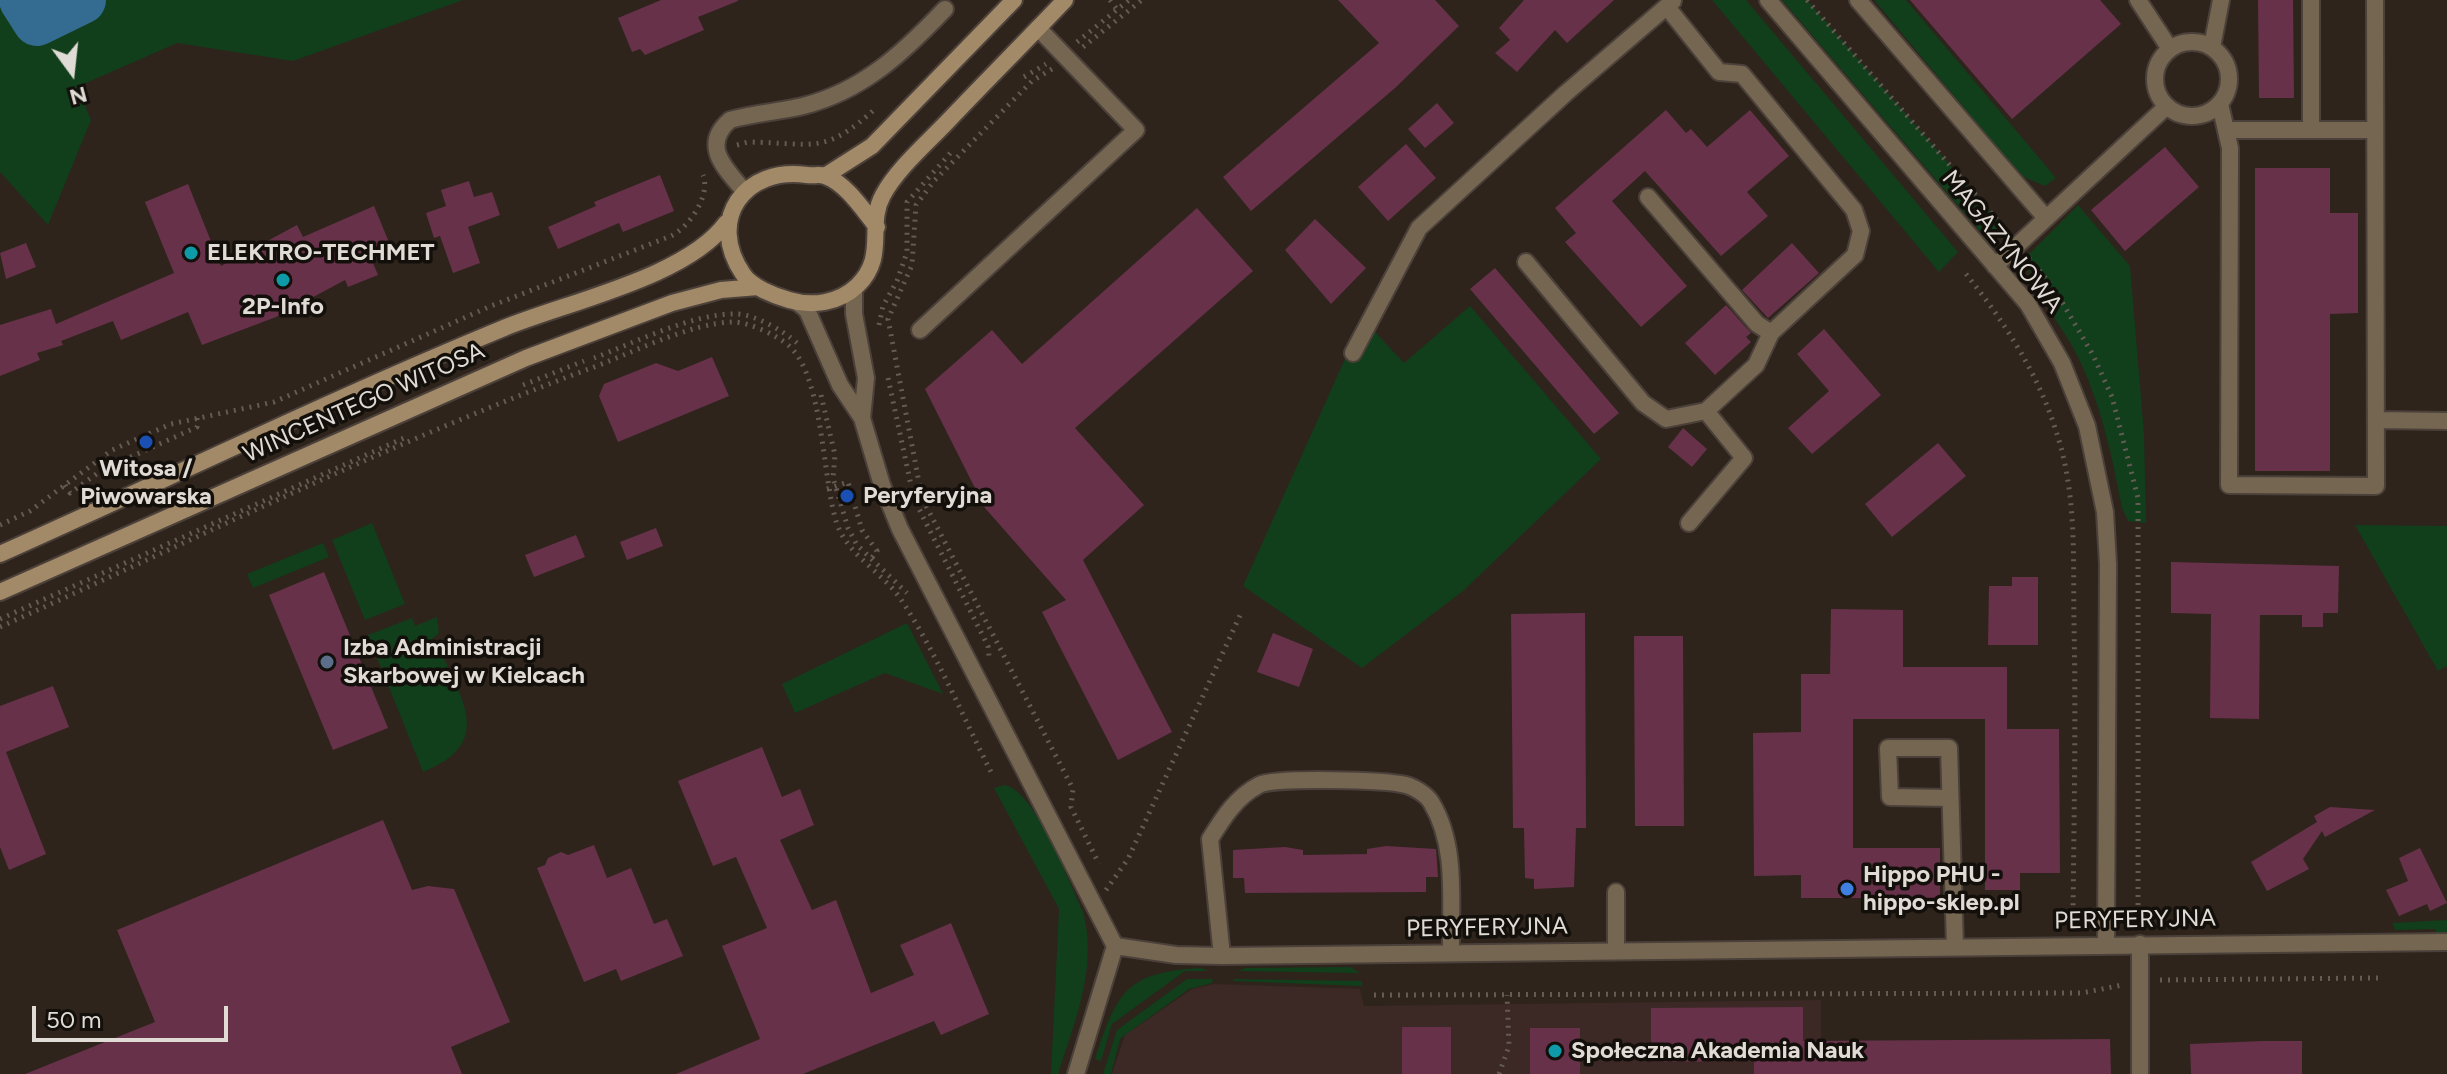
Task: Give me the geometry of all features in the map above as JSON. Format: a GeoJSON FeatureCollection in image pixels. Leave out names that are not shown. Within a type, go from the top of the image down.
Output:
{"type":"FeatureCollection","features":[{"type":"Feature","properties":{"kind":"main road"},"geometry":{"type":"LineString","coordinates":[[825,176],[872,146],[1014,0]]}},
{"type":"Feature","properties":{"kind":"main road"},"geometry":{"type":"LineString","coordinates":[[877,227],[844,189],[825,176],[774,175],[745,192],[733,206],[726,223],[743,275],[758,287],[797,302],[820,303],[854,289],[873,263],[883,195],[924,146],[1065,0]]}},
{"type":"Feature","properties":{"kind":"main road","name":"WINCENTEGO WITOSA"},"geometry":{"type":"LineString","coordinates":[[0,554],[504,328],[663,269],[705,246],[726,223]]}},
{"type":"Feature","properties":{"kind":"main road","name":"WINCENTEGO WITOSA"},"geometry":{"type":"LineString","coordinates":[[0,592],[526,358],[672,303],[721,290],[758,287]]}},
{"type":"Feature","properties":{"kind":"street","name":"MAGAZYNOWA"},"geometry":{"type":"LineString","coordinates":[[1768,0],[2028,304],[2062,363],[2087,426],[2105,512],[2108,564],[2106,944]]}},
{"type":"Feature","properties":{"kind":"street"},"geometry":{"type":"LineString","coordinates":[[1858,0],[2045,217]]}},
{"type":"Feature","properties":{"kind":"street"},"geometry":{"type":"LineString","coordinates":[[2138,0],[2170,49]]}},
{"type":"Feature","properties":{"kind":"street"},"geometry":{"type":"LineString","coordinates":[[2212,47],[2221,0]]}},
{"type":"Feature","properties":{"kind":"street"},"geometry":{"type":"LineString","coordinates":[[2311,0],[2311,130]]}},
{"type":"Feature","properties":{"kind":"street"},"geometry":{"type":"LineString","coordinates":[[2220,104],[2227,130],[2229,485],[2376,486],[2375,0]]}},
{"type":"Feature","properties":{"kind":"street"},"geometry":{"type":"LineString","coordinates":[[1353,353],[1419,228],[1566,93],[1671,3],[1719,72],[1742,74],[1854,210],[1861,231],[1855,255],[1771,333],[1756,365],[1706,411],[1666,419],[1643,403],[1526,262]]}},
{"type":"Feature","properties":{"kind":"street"},"geometry":{"type":"LineString","coordinates":[[745,192],[719,161],[715,139],[721,128],[730,120],[803,106],[846,90],[898,57],[945,9]]}},
{"type":"Feature","properties":{"kind":"street"},"geometry":{"type":"LineString","coordinates":[[920,330],[1136,130],[1038,28]]}},
{"type":"Feature","properties":{"kind":"street"},"geometry":{"type":"LineString","coordinates":[[2194,42],[2212,47],[2225,60],[2229,71],[2226,94],[2220,104],[2200,115],[2188,115],[2167,106],[2159,95],[2156,70],[2170,49],[2194,42]]}},
{"type":"Feature","properties":{"kind":"street"},"geometry":{"type":"LineString","coordinates":[[1995,266],[2016,242],[2167,106]]}},
{"type":"Feature","properties":{"kind":"street"},"geometry":{"type":"LineString","coordinates":[[2227,130],[2375,130]]}},
{"type":"Feature","properties":{"kind":"street"},"geometry":{"type":"LineString","coordinates":[[1648,197],[1757,324],[1771,333]]}},
{"type":"Feature","properties":{"kind":"street"},"geometry":{"type":"LineString","coordinates":[[854,289],[854,314],[866,378],[862,418]]}},
{"type":"Feature","properties":{"kind":"street"},"geometry":{"type":"LineString","coordinates":[[797,302],[807,310],[840,385],[862,418],[882,485],[900,529],[1115,946],[1076,1074]]}},
{"type":"Feature","properties":{"kind":"street"},"geometry":{"type":"LineString","coordinates":[[1689,523],[1744,458],[1706,411]]}},
{"type":"Feature","properties":{"kind":"street"},"geometry":{"type":"LineString","coordinates":[[2376,420],[2447,421]]}},
{"type":"Feature","properties":{"kind":"street"},"geometry":{"type":"LineString","coordinates":[[1950,798],[1890,797],[1888,748],[1949,748],[1955,946]]}},
{"type":"Feature","properties":{"kind":"street"},"geometry":{"type":"LineString","coordinates":[[1222,956],[1210,839],[1238,799],[1262,783],[1382,781],[1410,785],[1430,799],[1439,820],[1449,848],[1451,953]]}},
{"type":"Feature","properties":{"kind":"street"},"geometry":{"type":"LineString","coordinates":[[1616,892],[1616,951]]}},
{"type":"Feature","properties":{"kind":"street","name":"PERYFERYJNA"},"geometry":{"type":"LineString","coordinates":[[1115,946],[1176,955],[1222,956],[2447,942]]}},
{"type":"Feature","properties":{"kind":"street"},"geometry":{"type":"LineString","coordinates":[[2140,944],[2140,1074]]}},
{"type":"Feature","properties":{"kind":"path"},"geometry":{"type":"LineString","coordinates":[[1110,0],[1123,17]]}},
{"type":"Feature","properties":{"kind":"path"},"geometry":{"type":"LineString","coordinates":[[1111,886],[1071,807],[1073,789],[922,498],[888,319],[912,265],[916,205],[934,181],[1032,81],[1129,0]]}},
{"type":"Feature","properties":{"kind":"path"},"geometry":{"type":"LineString","coordinates":[[1015,85],[1123,17],[1142,0]]}},
{"type":"Feature","properties":{"kind":"path"},"geometry":{"type":"LineString","coordinates":[[1807,0],[2016,242]]}},
{"type":"Feature","properties":{"kind":"path"},"geometry":{"type":"LineString","coordinates":[[879,335],[883,306],[897,281],[907,252],[907,202],[995,106]]}},
{"type":"Feature","properties":{"kind":"path"},"geometry":{"type":"LineString","coordinates":[[1966,274],[2013,339],[2036,383],[2056,430],[2070,486],[2076,717],[2073,914]]}},
{"type":"Feature","properties":{"kind":"path"},"geometry":{"type":"LineString","coordinates":[[0,619],[514,388],[666,331],[716,316],[738,314],[790,337],[801,346]]}},
{"type":"Feature","properties":{"kind":"path"},"geometry":{"type":"LineString","coordinates":[[0,627],[519,395],[668,339],[731,322],[744,323],[785,342],[795,351],[809,382],[823,434],[827,489],[838,527],[852,550],[901,599],[992,774]]}},
{"type":"Feature","properties":{"kind":"path"},"geometry":{"type":"LineString","coordinates":[[808,356],[835,455],[835,486],[848,528],[857,545],[903,587],[950,676],[971,692],[985,691],[989,668],[988,646],[914,499],[885,365]]}},
{"type":"Feature","properties":{"kind":"path"},"geometry":{"type":"LineString","coordinates":[[0,525],[30,511],[112,450],[197,416],[197,427],[102,470],[70,493],[65,485]]}},
{"type":"Feature","properties":{"kind":"path"},"geometry":{"type":"LineString","coordinates":[[827,489],[848,482],[862,530],[877,551],[866,564]]}},
{"type":"Feature","properties":{"kind":"path"},"geometry":{"type":"LineString","coordinates":[[1093,902],[1111,886],[1128,859],[1242,611]]}},
{"type":"Feature","properties":{"kind":"path"},"geometry":{"type":"LineString","coordinates":[[1374,995],[2082,993],[2140,981],[2379,978]]}},
{"type":"Feature","properties":{"kind":"path"},"geometry":{"type":"LineString","coordinates":[[1499,1074],[1509,1046],[1507,995]]}},
{"type":"Feature","properties":{"kind":"shaded area"},"geometry":{"type":"Polygon","coordinates":[[[1214,984],[1360,989],[1364,1006],[1821,1000],[1821,1074],[1112,1074],[1125,1035],[1192,989],[1214,984]]]}},
{"type":"Feature","properties":{"kind":"green space"},"geometry":{"type":"Polygon","coordinates":[[[0,0],[463,0],[293,61],[177,43],[77,87],[91,120],[48,225],[0,172],[0,0]]]}},
{"type":"Feature","properties":{"kind":"green space"},"geometry":{"type":"Polygon","coordinates":[[[1712,0],[1746,0],[1958,252],[1939,272],[1712,0]]]}},
{"type":"Feature","properties":{"kind":"green space"},"geometry":{"type":"Polygon","coordinates":[[[1782,0],[1807,0],[2009,233],[1990,238],[1979,230],[1782,0]]]}},
{"type":"Feature","properties":{"kind":"green space"},"geometry":{"type":"Polygon","coordinates":[[[1874,0],[1906,0],[2056,178],[2045,186],[2021,176],[1874,0]]]}},
{"type":"Feature","properties":{"kind":"green space"},"geometry":{"type":"Polygon","coordinates":[[[2078,205],[2130,266],[2144,434],[2146,523],[2128,521],[2087,377],[2029,270],[2027,256],[2078,205]]]}},
{"type":"Feature","properties":{"kind":"green space"},"geometry":{"type":"Polygon","coordinates":[[[1470,306],[1601,459],[1463,591],[1362,668],[1243,586],[1363,319],[1404,363],[1470,306]]]}},
{"type":"Feature","properties":{"kind":"green space"},"geometry":{"type":"Polygon","coordinates":[[[372,523],[405,604],[365,620],[332,540],[372,523]]]}},
{"type":"Feature","properties":{"kind":"green space"},"geometry":{"type":"Polygon","coordinates":[[[2355,525],[2447,526],[2447,666],[2438,671],[2355,525]]]}},
{"type":"Feature","properties":{"kind":"green space"},"geometry":{"type":"Polygon","coordinates":[[[323,543],[329,557],[253,588],[247,574],[323,543]]]}},
{"type":"Feature","properties":{"kind":"green space"},"geometry":{"type":"Polygon","coordinates":[[[437,617],[439,633],[425,645],[426,654],[441,652],[464,705],[466,735],[459,749],[445,761],[423,772],[368,635],[412,618],[415,626],[437,617]]]}},
{"type":"Feature","properties":{"kind":"green space"},"geometry":{"type":"Polygon","coordinates":[[[907,623],[943,694],[885,673],[795,713],[782,684],[907,623]]]}},
{"type":"Feature","properties":{"kind":"green space"},"geometry":{"type":"Polygon","coordinates":[[[1005,785],[1017,791],[1040,820],[1083,912],[1087,933],[1088,953],[1082,994],[1058,1074],[1051,1074],[1059,909],[994,788],[1005,785]]]}},
{"type":"Feature","properties":{"kind":"green space"},"geometry":{"type":"Polygon","coordinates":[[[2447,920],[2447,934],[2436,934],[2436,929],[2395,930],[2392,923],[2447,920]]]}},
{"type":"Feature","properties":{"kind":"green space"},"geometry":{"type":"Polygon","coordinates":[[[1350,967],[1360,973],[1238,971],[1245,968],[1350,967]]]}},
{"type":"Feature","properties":{"kind":"green space"},"geometry":{"type":"Polygon","coordinates":[[[1201,968],[1208,971],[1185,971],[1112,1024],[1101,1061],[1095,1059],[1110,1018],[1128,990],[1155,975],[1201,968]]]}},
{"type":"Feature","properties":{"kind":"green space"},"geometry":{"type":"Polygon","coordinates":[[[1187,979],[1213,979],[1212,983],[1189,989],[1120,1039],[1111,1074],[1103,1074],[1117,1030],[1187,979]]]}},
{"type":"Feature","properties":{"kind":"green space"},"geometry":{"type":"Polygon","coordinates":[[[1233,981],[1362,981],[1362,986],[1233,981]]]}},
{"type":"Feature","properties":{"kind":"building"},"geometry":{"type":"Polygon","coordinates":[[[661,0],[738,1],[698,17],[704,30],[645,55],[640,49],[632,52],[618,18],[661,0]]]}},
{"type":"Feature","properties":{"kind":"building"},"geometry":{"type":"Polygon","coordinates":[[[1338,0],[1435,0],[1459,26],[1395,88],[1251,211],[1223,177],[1379,43],[1338,0]]]}},
{"type":"Feature","properties":{"kind":"building"},"geometry":{"type":"Polygon","coordinates":[[[1524,0],[1614,0],[1567,43],[1555,30],[1517,72],[1495,53],[1510,40],[1499,28],[1524,0]]]}},
{"type":"Feature","properties":{"kind":"building"},"geometry":{"type":"Polygon","coordinates":[[[1910,0],[2100,0],[2121,24],[2012,119],[1910,0]]]}},
{"type":"Feature","properties":{"kind":"building"},"geometry":{"type":"Polygon","coordinates":[[[2258,0],[2293,0],[2294,98],[2259,98],[2258,0]]]}},
{"type":"Feature","properties":{"kind":"building"},"geometry":{"type":"Polygon","coordinates":[[[1437,103],[1454,123],[1425,148],[1408,129],[1437,103]]]}},
{"type":"Feature","properties":{"kind":"building"},"geometry":{"type":"Polygon","coordinates":[[[1666,110],[1686,133],[1691,129],[1707,147],[1750,110],[1789,156],[1747,192],[1768,216],[1721,256],[1645,171],[1612,201],[1687,286],[1641,327],[1565,242],[1576,233],[1555,208],[1666,110]]]}},
{"type":"Feature","properties":{"kind":"building"},"geometry":{"type":"Polygon","coordinates":[[[1406,144],[1436,178],[1388,221],[1358,187],[1406,144]]]}},
{"type":"Feature","properties":{"kind":"building"},"geometry":{"type":"Polygon","coordinates":[[[2165,147],[2199,187],[2125,251],[2091,210],[2165,147]]]}},
{"type":"Feature","properties":{"kind":"building"},"geometry":{"type":"Polygon","coordinates":[[[2255,168],[2330,168],[2330,213],[2358,213],[2358,313],[2330,314],[2330,471],[2255,471],[2255,168]]]}},
{"type":"Feature","properties":{"kind":"building"},"geometry":{"type":"Polygon","coordinates":[[[660,175],[674,211],[623,232],[619,223],[558,249],[548,227],[596,206],[594,202],[660,175]]]}},
{"type":"Feature","properties":{"kind":"building"},"geometry":{"type":"Polygon","coordinates":[[[469,181],[474,197],[492,192],[500,215],[468,227],[480,263],[453,273],[440,236],[434,238],[426,213],[446,206],[441,190],[469,181]]]}},
{"type":"Feature","properties":{"kind":"building"},"geometry":{"type":"Polygon","coordinates":[[[188,184],[221,266],[297,225],[303,237],[374,206],[391,247],[370,256],[378,275],[348,287],[345,280],[276,317],[202,345],[188,312],[121,340],[113,321],[61,341],[63,345],[37,353],[40,360],[0,376],[0,325],[51,309],[56,324],[174,273],[145,202],[188,184]]]}},
{"type":"Feature","properties":{"kind":"building"},"geometry":{"type":"Polygon","coordinates":[[[1197,208],[1253,271],[1075,428],[1144,505],[1083,560],[1172,732],[1118,760],[1042,612],[1066,600],[985,508],[925,389],[992,330],[1022,364],[1197,208]]]}},
{"type":"Feature","properties":{"kind":"building"},"geometry":{"type":"Polygon","coordinates":[[[1315,219],[1366,268],[1331,304],[1285,250],[1315,219]]]}},
{"type":"Feature","properties":{"kind":"building"},"geometry":{"type":"Polygon","coordinates":[[[26,243],[36,267],[6,279],[0,253],[26,243]]]}},
{"type":"Feature","properties":{"kind":"building"},"geometry":{"type":"Polygon","coordinates":[[[1792,243],[1819,273],[1768,318],[1742,290],[1792,243]]]}},
{"type":"Feature","properties":{"kind":"building"},"geometry":{"type":"Polygon","coordinates":[[[1495,268],[1619,413],[1594,434],[1470,289],[1495,268]]]}},
{"type":"Feature","properties":{"kind":"building"},"geometry":{"type":"Polygon","coordinates":[[[1726,305],[1751,333],[1746,337],[1751,342],[1715,375],[1685,343],[1726,305]]]}},
{"type":"Feature","properties":{"kind":"building"},"geometry":{"type":"Polygon","coordinates":[[[1824,329],[1881,395],[1812,454],[1788,428],[1829,391],[1797,354],[1824,329]]]}},
{"type":"Feature","properties":{"kind":"building"},"geometry":{"type":"Polygon","coordinates":[[[712,357],[729,396],[618,442],[599,396],[604,384],[656,363],[678,371],[712,357]]]}},
{"type":"Feature","properties":{"kind":"building"},"geometry":{"type":"Polygon","coordinates":[[[1683,428],[1707,449],[1692,467],[1668,447],[1683,428]]]}},
{"type":"Feature","properties":{"kind":"building"},"geometry":{"type":"Polygon","coordinates":[[[1938,443],[1966,476],[1892,537],[1865,504],[1938,443]]]}},
{"type":"Feature","properties":{"kind":"building"},"geometry":{"type":"Polygon","coordinates":[[[656,528],[663,546],[627,560],[620,542],[656,528]]]}},
{"type":"Feature","properties":{"kind":"building"},"geometry":{"type":"Polygon","coordinates":[[[576,535],[585,557],[534,577],[525,555],[576,535]]]}},
{"type":"Feature","properties":{"kind":"building"},"geometry":{"type":"Polygon","coordinates":[[[2171,562],[2339,566],[2338,613],[2323,613],[2323,627],[2302,627],[2302,615],[2260,615],[2259,719],[2210,718],[2211,614],[2171,613],[2171,562]]]}},
{"type":"Feature","properties":{"kind":"building"},"geometry":{"type":"Polygon","coordinates":[[[324,572],[388,728],[333,750],[269,595],[324,572]]]}},
{"type":"Feature","properties":{"kind":"building"},"geometry":{"type":"Polygon","coordinates":[[[2012,577],[2038,577],[2038,645],[1988,645],[1989,586],[2012,586],[2012,577]]]}},
{"type":"Feature","properties":{"kind":"building"},"geometry":{"type":"Polygon","coordinates":[[[1831,609],[1903,610],[1903,667],[2007,667],[2007,729],[2059,729],[2060,873],[2020,873],[2020,890],[1985,890],[1985,719],[1853,719],[1853,848],[1940,848],[1940,898],[1801,898],[1801,875],[1754,876],[1753,733],[1801,732],[1801,674],[1830,674],[1831,609]]]}},
{"type":"Feature","properties":{"kind":"building"},"geometry":{"type":"Polygon","coordinates":[[[1585,613],[1586,828],[1576,828],[1574,887],[1534,889],[1534,879],[1525,878],[1524,828],[1513,828],[1511,614],[1585,613]]]}},
{"type":"Feature","properties":{"kind":"building"},"geometry":{"type":"Polygon","coordinates":[[[1273,633],[1313,649],[1299,687],[1257,672],[1273,633]]]}},
{"type":"Feature","properties":{"kind":"building"},"geometry":{"type":"Polygon","coordinates":[[[1634,636],[1683,636],[1684,826],[1635,826],[1634,636]]]}},
{"type":"Feature","properties":{"kind":"building"},"geometry":{"type":"Polygon","coordinates":[[[53,686],[69,727],[6,752],[46,854],[9,870],[0,847],[0,706],[53,686]]]}},
{"type":"Feature","properties":{"kind":"building"},"geometry":{"type":"Polygon","coordinates":[[[762,747],[782,797],[800,789],[814,825],[780,840],[812,910],[836,900],[871,993],[914,975],[900,945],[951,923],[989,1014],[941,1035],[934,1021],[803,1074],[676,1074],[760,1039],[722,946],[767,928],[736,857],[713,866],[678,781],[762,747]]]}},
{"type":"Feature","properties":{"kind":"building"},"geometry":{"type":"Polygon","coordinates":[[[2330,807],[2375,810],[2325,837],[2322,831],[2303,859],[2309,869],[2267,891],[2251,862],[2317,822],[2314,816],[2330,807]]]}},
{"type":"Feature","properties":{"kind":"building"},"geometry":{"type":"Polygon","coordinates":[[[383,820],[412,890],[428,886],[454,889],[510,1022],[451,1047],[462,1074],[25,1074],[155,1022],[117,930],[383,820]]]}},
{"type":"Feature","properties":{"kind":"building"},"geometry":{"type":"Polygon","coordinates":[[[594,845],[607,878],[631,868],[654,924],[667,919],[683,956],[621,981],[616,969],[584,982],[537,868],[561,852],[568,855],[594,845]]]}},
{"type":"Feature","properties":{"kind":"building"},"geometry":{"type":"Polygon","coordinates":[[[1386,846],[1436,849],[1438,877],[1426,877],[1426,892],[1245,893],[1244,878],[1233,878],[1233,850],[1285,847],[1303,850],[1303,855],[1367,854],[1367,849],[1386,846]]]}},
{"type":"Feature","properties":{"kind":"building"},"geometry":{"type":"Polygon","coordinates":[[[2420,848],[2447,903],[2430,911],[2427,904],[2399,916],[2386,890],[2408,881],[2399,858],[2420,848]]]}},
{"type":"Feature","properties":{"kind":"building"},"geometry":{"type":"Polygon","coordinates":[[[1803,1007],[1803,1041],[2110,1039],[2111,1074],[1754,1074],[1754,1061],[1651,1062],[1651,1008],[1803,1007]]]}},
{"type":"Feature","properties":{"kind":"building"},"geometry":{"type":"Polygon","coordinates":[[[1402,1027],[1451,1027],[1451,1074],[1402,1074],[1402,1027]]]}},
{"type":"Feature","properties":{"kind":"building","name":"Społeczna Akademia Nauk"},"geometry":{"type":"Polygon","coordinates":[[[1530,1028],[1580,1028],[1580,1074],[1530,1074],[1530,1028]]]}},
{"type":"Feature","properties":{"kind":"building"},"geometry":{"type":"Polygon","coordinates":[[[2302,1041],[2302,1074],[2191,1074],[2190,1044],[2302,1041]]]}},
{"type":"Feature","properties":{"kind":"waterway"},"geometry":{"type":"LineString","coordinates":[[23,0],[37,22],[82,0]]}},
{"type":"Feature","properties":{"kind":"place","name":"ELEKTRO-TECHMET"},"geometry":{"type":"Point","coordinates":[191,253]}},
{"type":"Feature","properties":{"kind":"place","name":"2P-Info"},"geometry":{"type":"Point","coordinates":[283,280]}},
{"type":"Feature","properties":{"kind":"place","name":"Witosa / Piwowarska"},"geometry":{"type":"Point","coordinates":[146,442]}},
{"type":"Feature","properties":{"kind":"place","name":"Peryferyjna"},"geometry":{"type":"Point","coordinates":[847,496]}},
{"type":"Feature","properties":{"kind":"place","name":"Izba Administracji Skarbowej w Kielcach"},"geometry":{"type":"Point","coordinates":[327,662]}},
{"type":"Feature","properties":{"kind":"place","name":"Hippo PHU - hippo-sklep.pl"},"geometry":{"type":"Point","coordinates":[1847,889]}},
{"type":"Feature","properties":{"kind":"place","name":"Społeczna Akademia Nauk"},"geometry":{"type":"Point","coordinates":[1555,1051]}}]}
